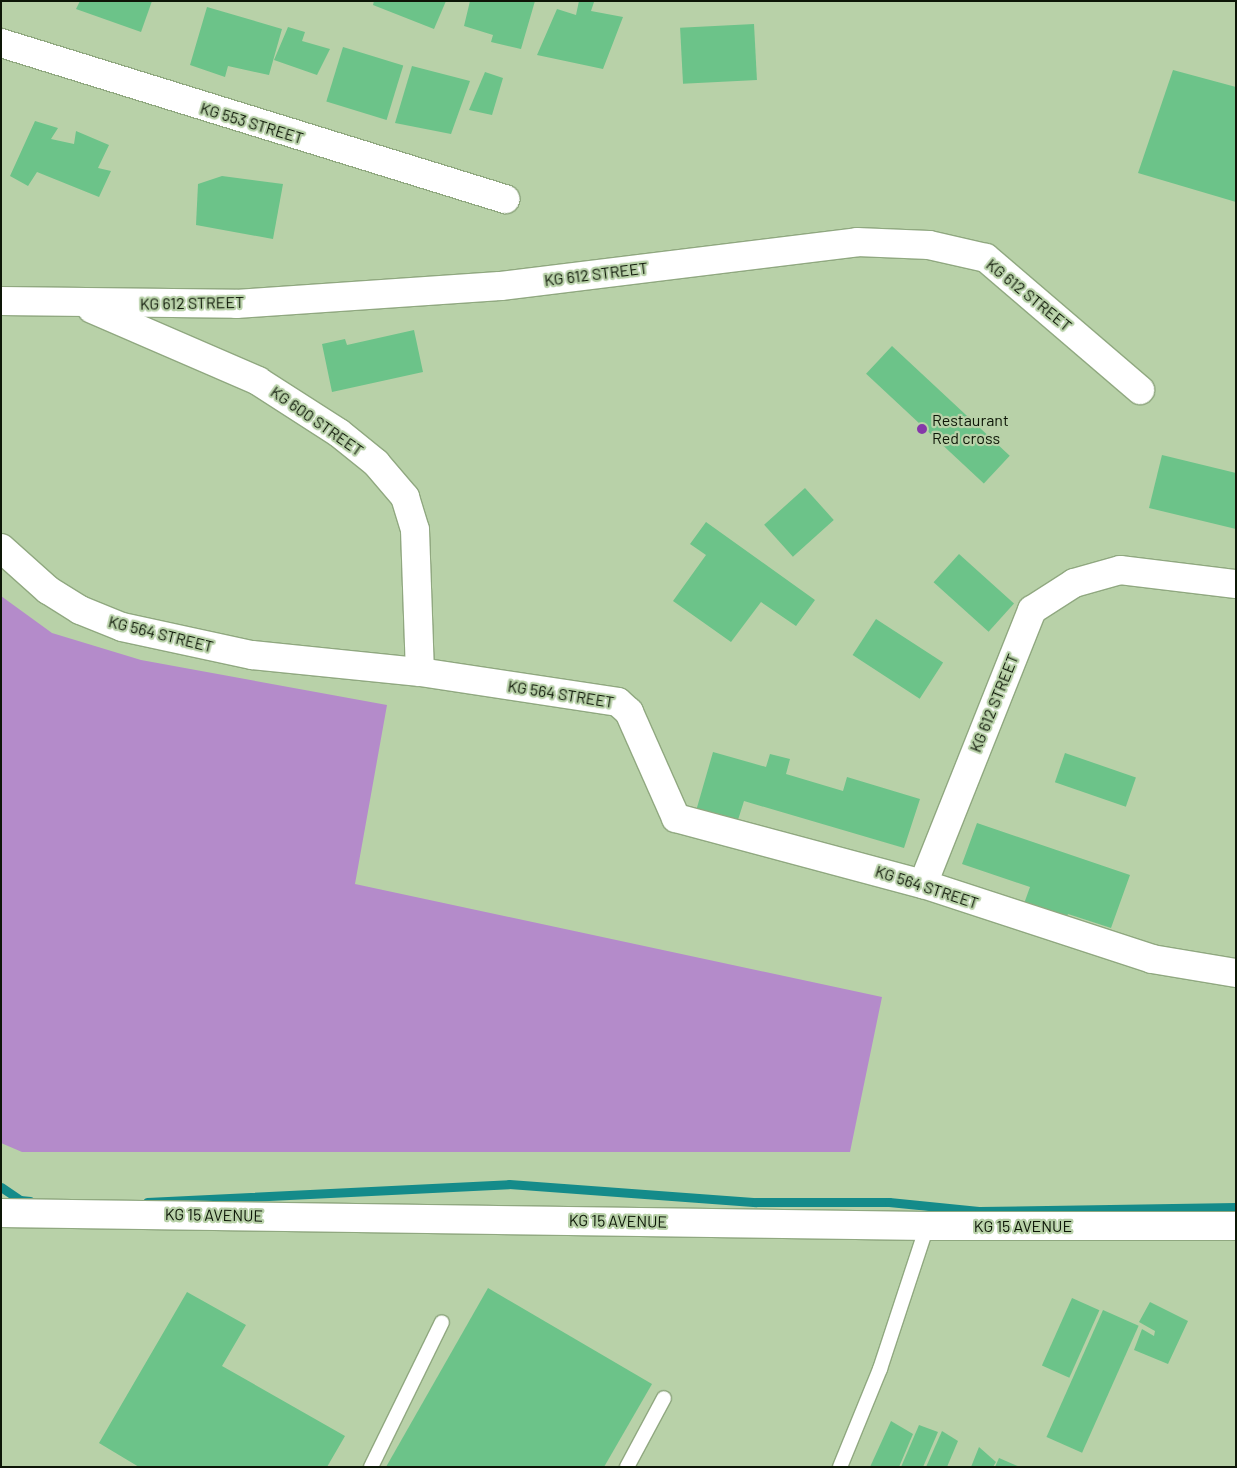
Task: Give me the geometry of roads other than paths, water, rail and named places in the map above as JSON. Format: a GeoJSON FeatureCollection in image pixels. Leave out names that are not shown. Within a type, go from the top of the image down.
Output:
{"type":"FeatureCollection","features":[{"type":"Feature","properties":{"kind":"street","name":"KG 553 STREET"},"geometry":{"type":"LineString","coordinates":[[1,43],[504,199]]}},
{"type":"Feature","properties":{"kind":"street","name":"KG 612 STREET"},"geometry":{"type":"LineString","coordinates":[[1,301],[81,305],[236,304],[501,286],[857,242],[929,245],[986,258],[1140,390]]}},
{"type":"Feature","properties":{"kind":"street","name":"KG 600 STREET"},"geometry":{"type":"LineString","coordinates":[[81,305],[258,381],[339,433],[376,463],[406,497],[415,530],[420,672]]}},
{"type":"Feature","properties":{"kind":"street","name":"KG 564 STREET"},"geometry":{"type":"LineString","coordinates":[[1,548],[48,590],[80,610],[122,627],[252,655],[420,672],[618,702],[629,712],[667,804],[676,818],[923,884],[1107,946],[1152,959],[1236,973]]}},
{"type":"Feature","properties":{"kind":"street","name":"KG 612 STREET"},"geometry":{"type":"LineString","coordinates":[[923,884],[1032,610],[1074,583],[1120,570],[1236,584]]}},
{"type":"Feature","properties":{"kind":"street","name":"KG 15 AVENUE"},"geometry":{"type":"LineString","coordinates":[[1,1213],[926,1226],[1236,1226]]}},
{"type":"Feature","properties":{"kind":"lane"},"geometry":{"type":"LineString","coordinates":[[840,1467],[880,1369],[926,1226]]}},
{"type":"Feature","properties":{"kind":"lane"},"geometry":{"type":"LineString","coordinates":[[371,1467],[442,1322]]}},
{"type":"Feature","properties":{"kind":"lane"},"geometry":{"type":"LineString","coordinates":[[627,1467],[664,1398]]}},
{"type":"Feature","properties":{"kind":"waterway"},"geometry":{"type":"LineString","coordinates":[[147,1202],[509,1184],[756,1202],[889,1202],[979,1211],[1236,1207]]}},
{"type":"Feature","properties":{"kind":"waterway"},"geometry":{"type":"LineString","coordinates":[[1,1187],[20,1200],[30,1201]]}},
{"type":"Feature","properties":{"kind":"place","name":"Restaurant Red cross"},"geometry":{"type":"Point","coordinates":[922,429]}}]}
